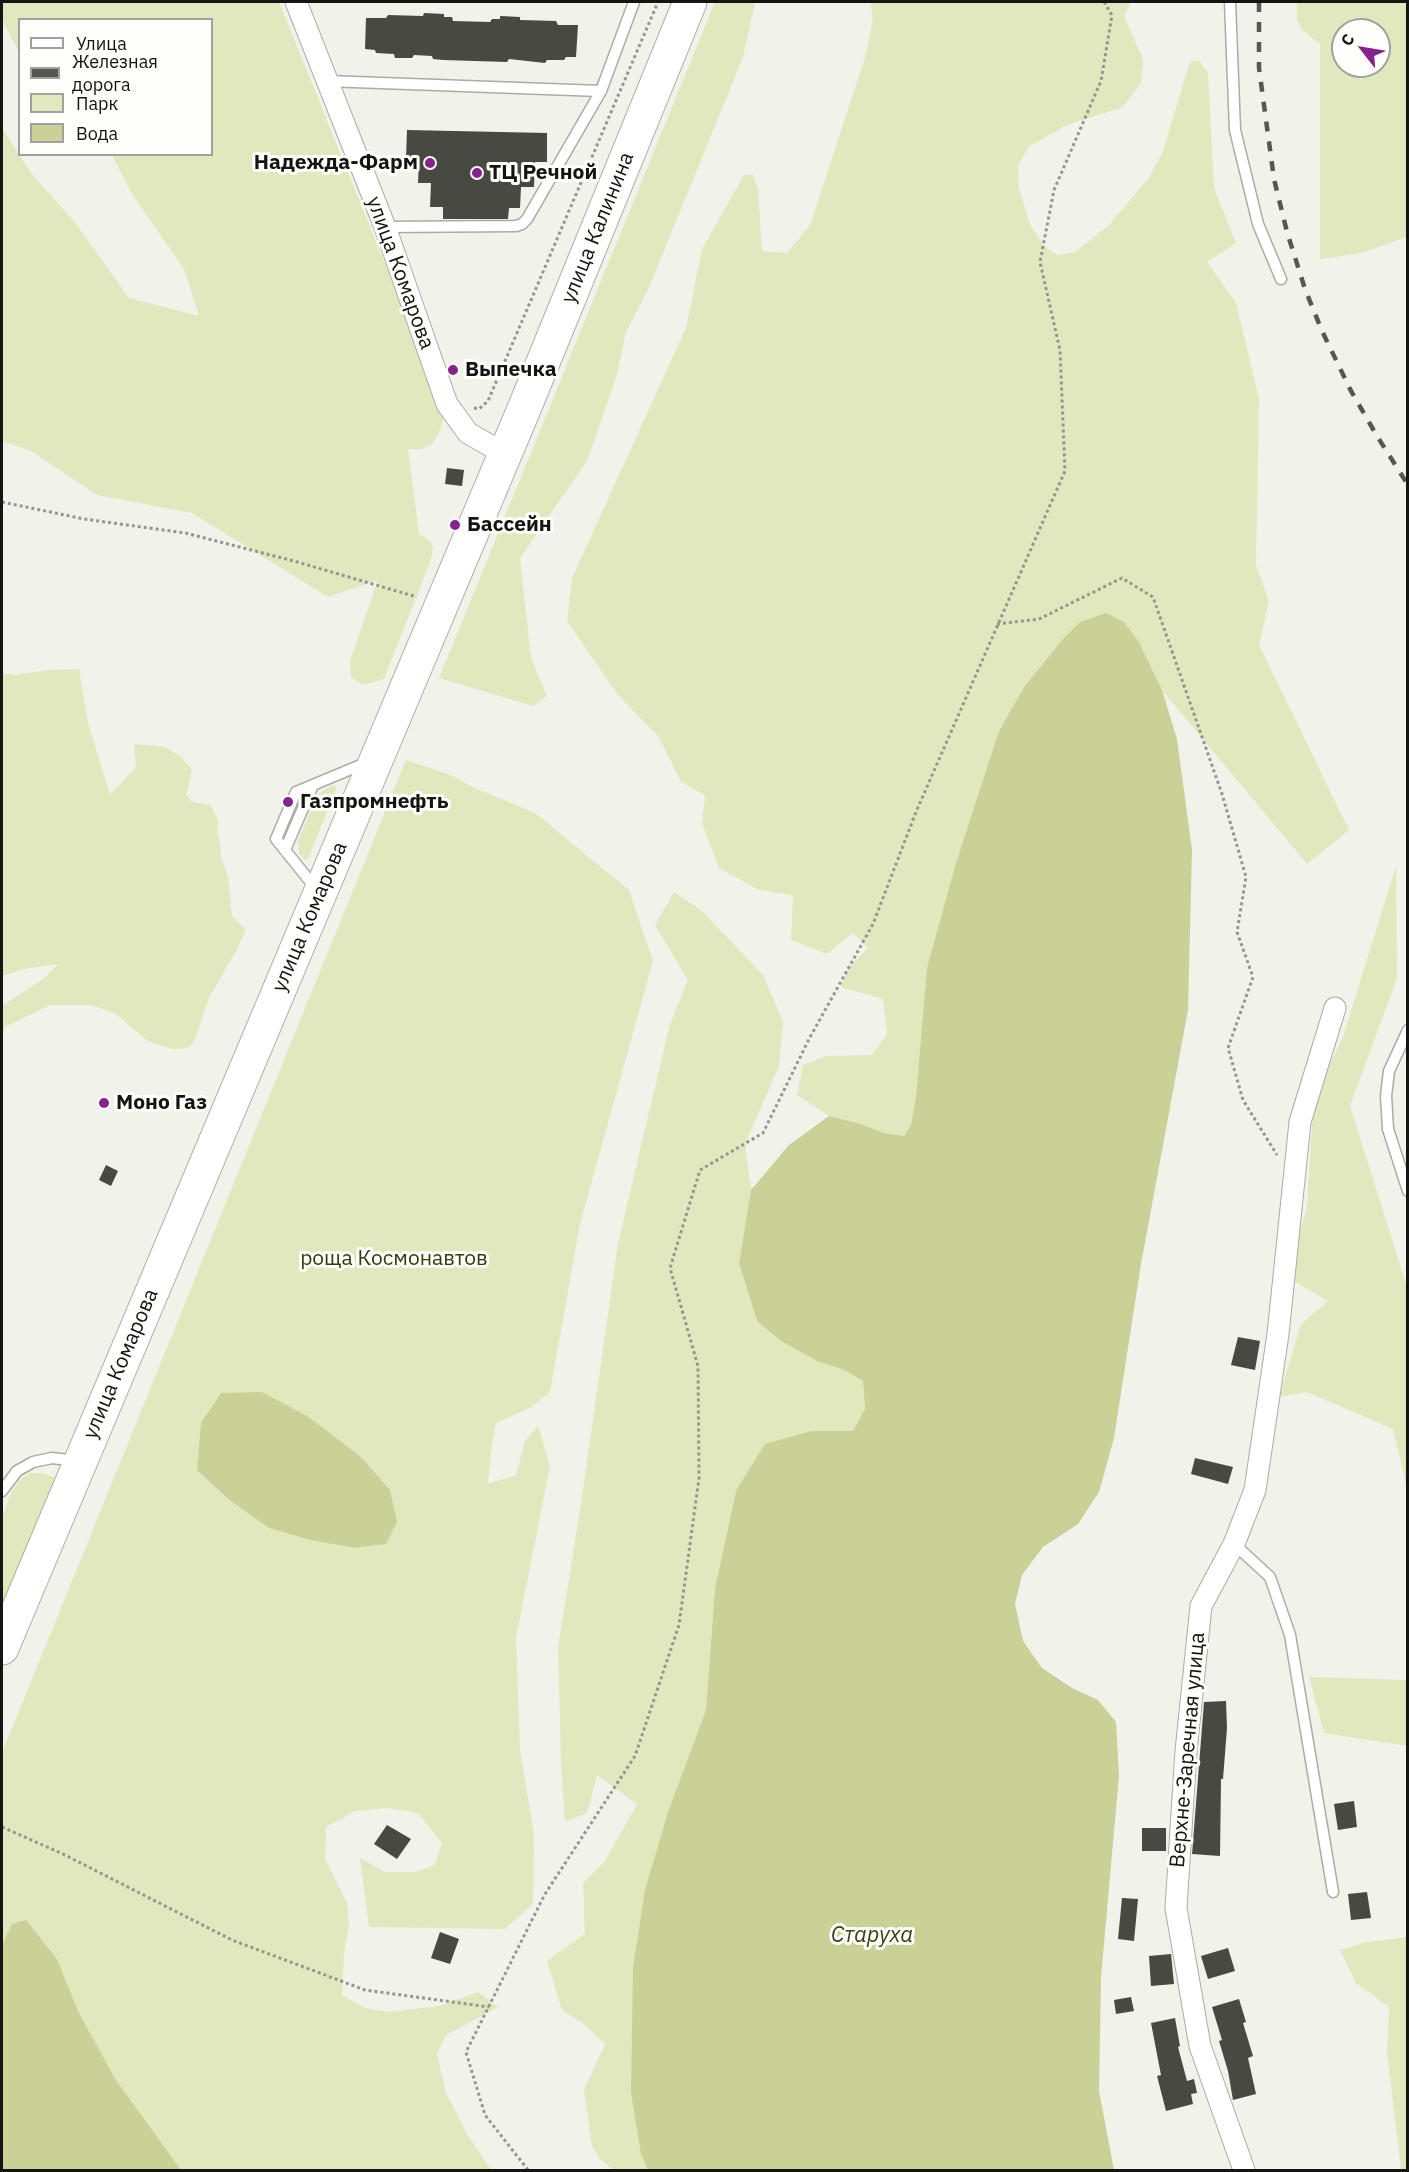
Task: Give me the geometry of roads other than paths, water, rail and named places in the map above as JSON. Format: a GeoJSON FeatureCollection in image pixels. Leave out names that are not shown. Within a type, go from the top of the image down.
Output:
{"type":"FeatureCollection","features":[{"type":"Feature","properties":{"kind":"main road","name":"улица Калинина"},"geometry":{"type":"LineString","coordinates":[[505,454],[690,2]]}},
{"type":"Feature","properties":{"kind":"main road","name":"улица Комарова"},"geometry":{"type":"LineString","coordinates":[[2,1648],[505,454]]}},
{"type":"Feature","properties":{"kind":"street","name":"улица Комарова"},"geometry":{"type":"LineString","coordinates":[[296,2],[385,226],[447,404],[468,433],[505,454]]}},
{"type":"Feature","properties":{"kind":"street","name":"Верхне-Заречная улица"},"geometry":{"type":"LineString","coordinates":[[1244,2170],[1200,2046],[1176,1908],[1186,1751],[1201,1606],[1234,1544],[1255,1490],[1278,1334],[1300,1122],[1335,1008]]}},
{"type":"Feature","properties":{"kind":"lane"},"geometry":{"type":"LineString","coordinates":[[385,226],[516,226],[528,219],[601,91],[634,2]]}},
{"type":"Feature","properties":{"kind":"lane"},"geometry":{"type":"LineString","coordinates":[[1230,2],[1235,130],[1258,224],[1281,279]]}},
{"type":"Feature","properties":{"kind":"lane"},"geometry":{"type":"LineString","coordinates":[[326,81],[601,91]]}},
{"type":"Feature","properties":{"kind":"lane"},"geometry":{"type":"LineString","coordinates":[[320,893],[276,839],[296,792],[376,759]]}},
{"type":"Feature","properties":{"kind":"lane"},"geometry":{"type":"LineString","coordinates":[[1407,1030],[1389,1071],[1386,1096],[1388,1129],[1407,1191]]}},
{"type":"Feature","properties":{"kind":"lane"},"geometry":{"type":"LineString","coordinates":[[2,1491],[17,1471],[33,1462],[52,1458],[81,1461]]}},
{"type":"Feature","properties":{"kind":"lane"},"geometry":{"type":"LineString","coordinates":[[1234,1544],[1270,1577],[1290,1635],[1333,1892]]}},
{"type":"Feature","properties":{"kind":"water","name":"Старуха"},"geometry":{"type":"Polygon","coordinates":[[[1106,613],[1124,622],[1140,644],[1162,690],[1177,739],[1192,850],[1188,1010],[1141,1264],[1114,1438],[1099,1492],[1078,1524],[1043,1547],[1022,1575],[1015,1604],[1023,1641],[1042,1668],[1072,1688],[1098,1700],[1116,1722],[1119,1776],[1101,1977],[1099,2091],[1114,2170],[648,2170],[641,2154],[631,2092],[633,1968],[645,1890],[669,1809],[706,1710],[715,1588],[736,1491],[765,1444],[812,1431],[853,1431],[865,1409],[863,1381],[844,1370],[817,1361],[781,1341],[757,1321],[739,1263],[751,1190],[789,1145],[829,1116],[861,1124],[884,1133],[904,1136],[911,1125],[916,1097],[927,968],[956,863],[999,731],[1024,687],[1062,640],[1080,622],[1106,613]]]}},
{"type":"Feature","properties":{"kind":"water"},"geometry":{"type":"Polygon","coordinates":[[[262,1392],[307,1416],[361,1457],[390,1490],[397,1522],[386,1544],[355,1548],[310,1540],[269,1528],[228,1499],[197,1470],[201,1423],[221,1393],[262,1392]]]}},
{"type":"Feature","properties":{"kind":"water"},"geometry":{"type":"Polygon","coordinates":[[[26,1920],[57,1959],[79,2013],[116,2080],[181,2170],[2,2170],[2,1945],[12,1924],[26,1920]]]}},
{"type":"Feature","properties":{"kind":"railway"},"geometry":{"type":"LineString","coordinates":[[1259,2],[1259,68],[1274,179],[1287,232],[1305,289],[1322,331],[1351,391],[1408,485]]}},
{"type":"Feature","properties":{"kind":"place","name":"Надежда-Фарм"},"geometry":{"type":"Point","coordinates":[430,163]}},
{"type":"Feature","properties":{"kind":"place","name":"ТЦ Речной"},"geometry":{"type":"Point","coordinates":[477,173]}},
{"type":"Feature","properties":{"kind":"place","name":"Выпечка"},"geometry":{"type":"Point","coordinates":[453,370]}},
{"type":"Feature","properties":{"kind":"place","name":"Бассейн"},"geometry":{"type":"Point","coordinates":[455,525]}},
{"type":"Feature","properties":{"kind":"place","name":"Газпромнефть"},"geometry":{"type":"Point","coordinates":[288,802]}},
{"type":"Feature","properties":{"kind":"place","name":"Моно Газ"},"geometry":{"type":"Point","coordinates":[104,1103]}},
{"type":"Feature","properties":{"kind":"park label","name":"роща Космонавтов"},"geometry":{"type":"Point","coordinates":[394,1259]}}]}
